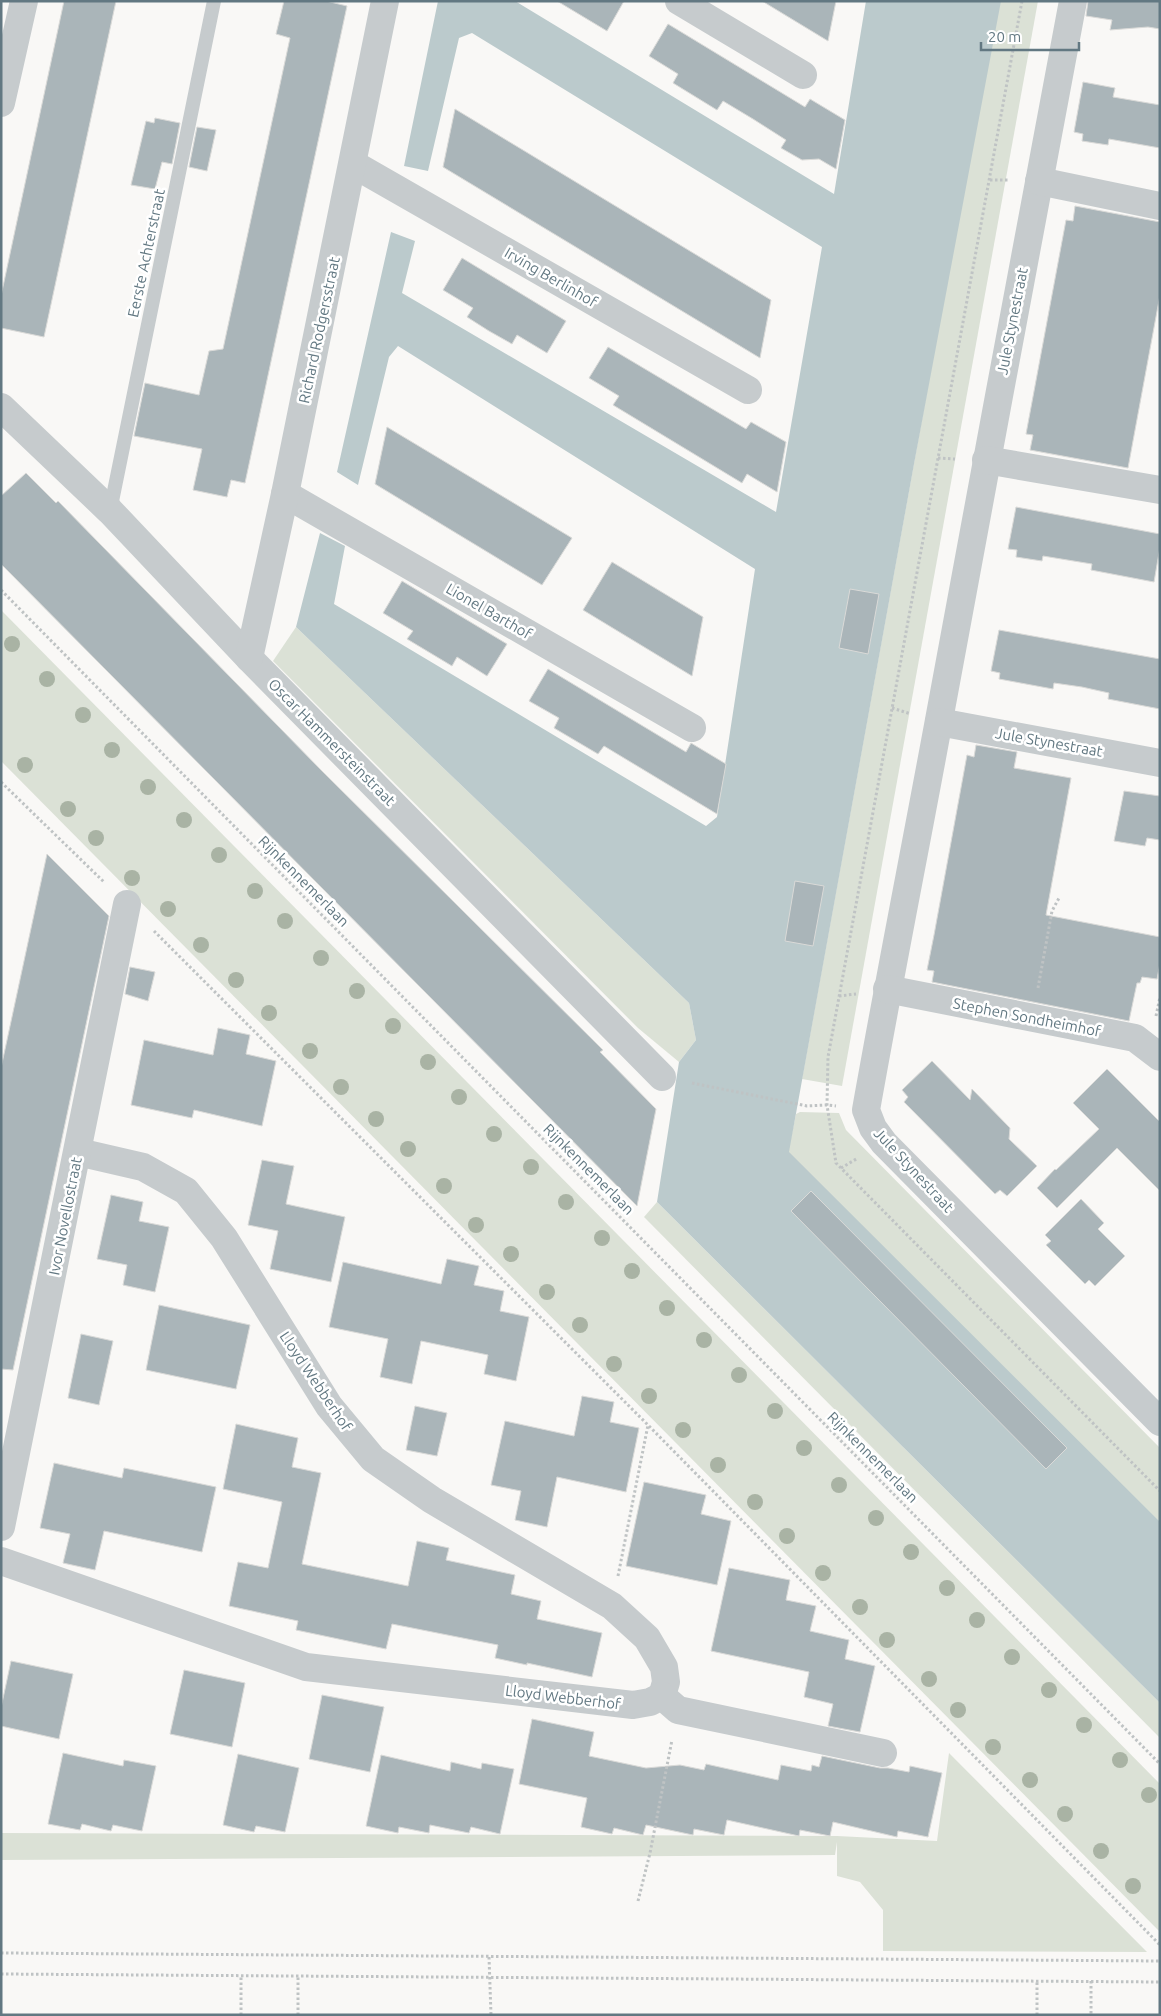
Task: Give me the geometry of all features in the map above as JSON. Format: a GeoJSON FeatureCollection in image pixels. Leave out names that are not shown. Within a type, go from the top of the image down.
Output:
{"type":"FeatureCollection","features":[{"type":"Feature","properties":{"kind":"street"},"geometry":{"type":"LineString","coordinates":[[1,103],[24,1]]}},
{"type":"Feature","properties":{"kind":"street","name":"Richard Rodgersstraat"},"geometry":{"type":"LineString","coordinates":[[249,658],[285,494],[385,1]]}},
{"type":"Feature","properties":{"kind":"street"},"geometry":{"type":"LineString","coordinates":[[679,1],[803,75]]}},
{"type":"Feature","properties":{"kind":"street","name":"Jule Stynestraat"},"geometry":{"type":"LineString","coordinates":[[1073,1],[986,460],[939,722],[887,989],[866,1110],[874,1128],[884,1143],[1160,1422]]}},
{"type":"Feature","properties":{"kind":"street","name":"Irving Berlinhof"},"geometry":{"type":"LineString","coordinates":[[353,164],[748,390]]}},
{"type":"Feature","properties":{"kind":"street"},"geometry":{"type":"LineString","coordinates":[[1039,181],[1160,206]]}},
{"type":"Feature","properties":{"kind":"street","name":"Oscar Hammersteinstraat"},"geometry":{"type":"LineString","coordinates":[[1,407],[110,511],[249,658],[662,1077]]}},
{"type":"Feature","properties":{"kind":"street"},"geometry":{"type":"LineString","coordinates":[[986,460],[1160,490]]}},
{"type":"Feature","properties":{"kind":"street","name":"Lionel Barthof"},"geometry":{"type":"LineString","coordinates":[[285,494],[692,728]]}},
{"type":"Feature","properties":{"kind":"street","name":"Jule Stynestraat"},"geometry":{"type":"LineString","coordinates":[[939,722],[1160,763]]}},
{"type":"Feature","properties":{"kind":"street","name":"Ivor Novellostraat"},"geometry":{"type":"LineString","coordinates":[[1,1527],[78,1152],[126,904]]}},
{"type":"Feature","properties":{"kind":"street","name":"Stephen Sondheimhof"},"geometry":{"type":"LineString","coordinates":[[887,989],[1135,1038],[1160,1058]]}},
{"type":"Feature","properties":{"kind":"street","name":"Lloyd Webberhof"},"geometry":{"type":"LineString","coordinates":[[1,1561],[306,1667],[633,1705],[650,1702],[670,1703],[664,1667],[647,1638],[612,1606],[432,1500],[373,1459],[329,1406],[224,1238],[186,1191],[143,1167],[78,1152]]}},
{"type":"Feature","properties":{"kind":"street"},"geometry":{"type":"LineString","coordinates":[[670,1703],[883,1753]]}},
{"type":"Feature","properties":{"kind":"lane","name":"Eerste Achterstraat"},"geometry":{"type":"LineString","coordinates":[[110,511],[214,1]]}},
{"type":"Feature","properties":{"kind":"path","name":"Rijnkennemerlaan"},"geometry":{"type":"LineString","coordinates":[[1,590],[1160,1764]]}},
{"type":"Feature","properties":{"kind":"path"},"geometry":{"type":"LineString","coordinates":[[1,782],[126,904],[648,1426],[1160,1945]]}},
{"type":"Feature","properties":{"kind":"path"},"geometry":{"type":"LineString","coordinates":[[1032,1018],[1052,911],[1059,898]]}},
{"type":"Feature","properties":{"kind":"path"},"geometry":{"type":"LineString","coordinates":[[662,1077],[807,1106]]}},
{"type":"Feature","properties":{"kind":"path"},"geometry":{"type":"LineString","coordinates":[[612,1606],[648,1426]]}},
{"type":"Feature","properties":{"kind":"path"},"geometry":{"type":"LineString","coordinates":[[638,1901],[650,1853],[670,1703]]}},
{"type":"Feature","properties":{"kind":"path"},"geometry":{"type":"LineString","coordinates":[[1,1953],[1160,1961]]}},
{"type":"Feature","properties":{"kind":"path"},"geometry":{"type":"LineString","coordinates":[[489,1957],[491,2015]]}},
{"type":"Feature","properties":{"kind":"path"},"geometry":{"type":"LineString","coordinates":[[1,1974],[1160,1982]]}},
{"type":"Feature","properties":{"kind":"path"},"geometry":{"type":"LineString","coordinates":[[241,1975],[241,2015]]}},
{"type":"Feature","properties":{"kind":"path"},"geometry":{"type":"LineString","coordinates":[[298,1976],[298,2015]]}},
{"type":"Feature","properties":{"kind":"path"},"geometry":{"type":"LineString","coordinates":[[1037,1981],[1037,2015]]}},
{"type":"Feature","properties":{"kind":"path"},"geometry":{"type":"LineString","coordinates":[[1091,1982],[1091,2015]]}},
{"type":"Feature","properties":{"kind":"shaded area"},"geometry":{"type":"Polygon","coordinates":[[[438,1],[515,1],[834,194],[866,1],[1001,1],[914,464],[789,1152],[1160,1522],[1160,1703],[657,1202],[679,1062],[696,1040],[689,1003],[296,627],[320,533],[345,546],[334,604],[706,826],[717,817],[755,569],[398,346],[389,357],[358,485],[337,472],[391,232],[415,241],[402,293],[776,512],[822,247],[472,33],[459,38],[428,171],[404,166],[438,1]]]}},
{"type":"Feature","properties":{"kind":"shaded area"},"geometry":{"type":"Polygon","coordinates":[[[998,1],[1038,1],[842,1086],[802,1079],[998,1]]]}},
{"type":"Feature","properties":{"kind":"shaded area"},"geometry":{"type":"Polygon","coordinates":[[[1,610],[1160,1784],[1160,1932],[1,761],[1,610]]]}},
{"type":"Feature","properties":{"kind":"shaded area"},"geometry":{"type":"Polygon","coordinates":[[[296,627],[689,1003],[696,1040],[679,1062],[638,1028],[273,661],[296,627]]]}},
{"type":"Feature","properties":{"kind":"shaded area"},"geometry":{"type":"Polygon","coordinates":[[[800,1112],[839,1113],[846,1130],[1160,1448],[1160,1523],[788,1152],[796,1114],[800,1112]]]}},
{"type":"Feature","properties":{"kind":"shaded area"},"geometry":{"type":"Polygon","coordinates":[[[657,1202],[1160,1703],[1160,1738],[644,1217],[657,1202]]]}},
{"type":"Feature","properties":{"kind":"shaded area"},"geometry":{"type":"Polygon","coordinates":[[[949,1753],[1147,1952],[883,1951],[883,1910],[860,1882],[837,1876],[837,1842],[835,1855],[1,1860],[1,1833],[837,1836],[937,1841],[949,1753]]]}},
{"type":"Feature","properties":{"kind":"building"},"geometry":{"type":"Polygon","coordinates":[[[64,1],[116,1],[44,337],[1,328],[1,296],[64,1]]]}},
{"type":"Feature","properties":{"kind":"building"},"geometry":{"type":"Polygon","coordinates":[[[284,1],[326,1],[347,6],[245,483],[231,480],[227,497],[193,490],[202,449],[134,436],[145,383],[199,395],[209,351],[223,349],[290,38],[276,34],[284,1]]]}},
{"type":"Feature","properties":{"kind":"building"},"geometry":{"type":"Polygon","coordinates":[[[557,1],[624,1],[607,31],[557,1]]]}},
{"type":"Feature","properties":{"kind":"building"},"geometry":{"type":"Polygon","coordinates":[[[762,1],[836,1],[828,41],[762,1]]]}},
{"type":"Feature","properties":{"kind":"building"},"geometry":{"type":"Polygon","coordinates":[[[1088,1],[1160,1],[1160,29],[1148,27],[1110,30],[1112,20],[1086,16],[1088,1]]]}},
{"type":"Feature","properties":{"kind":"building"},"geometry":{"type":"Polygon","coordinates":[[[668,24],[805,107],[810,99],[845,120],[836,169],[819,159],[802,160],[781,148],[786,140],[723,101],[717,110],[673,83],[678,74],[649,56],[668,24]]]}},
{"type":"Feature","properties":{"kind":"building"},"geometry":{"type":"Polygon","coordinates":[[[1083,82],[1115,88],[1113,97],[1160,105],[1160,148],[1109,139],[1108,145],[1082,141],[1083,134],[1074,132],[1083,82]]]}},
{"type":"Feature","properties":{"kind":"building"},"geometry":{"type":"Polygon","coordinates":[[[455,109],[771,300],[760,358],[443,167],[455,109]]]}},
{"type":"Feature","properties":{"kind":"building"},"geometry":{"type":"Polygon","coordinates":[[[155,118],[180,123],[172,164],[162,162],[155,189],[131,185],[146,121],[154,123],[155,118]]]}},
{"type":"Feature","properties":{"kind":"building"},"geometry":{"type":"Polygon","coordinates":[[[197,127],[216,130],[207,171],[189,167],[197,127]]]}},
{"type":"Feature","properties":{"kind":"building"},"geometry":{"type":"Polygon","coordinates":[[[1075,206],[1160,222],[1160,295],[1128,468],[1030,450],[1033,435],[1026,434],[1066,220],[1073,221],[1075,206]]]}},
{"type":"Feature","properties":{"kind":"building"},"geometry":{"type":"Polygon","coordinates":[[[462,258],[566,321],[547,353],[517,335],[512,344],[467,317],[473,308],[443,290],[462,258]]]}},
{"type":"Feature","properties":{"kind":"building"},"geometry":{"type":"Polygon","coordinates":[[[608,347],[746,429],[751,422],[786,442],[777,492],[747,474],[742,483],[613,405],[619,396],[589,378],[608,347]]]}},
{"type":"Feature","properties":{"kind":"building"},"geometry":{"type":"Polygon","coordinates":[[[387,427],[572,538],[542,585],[375,484],[387,427]]]}},
{"type":"Feature","properties":{"kind":"building"},"geometry":{"type":"Polygon","coordinates":[[[26,473],[56,503],[58,501],[322,771],[603,1050],[600,1052],[656,1109],[637,1206],[1,564],[1,496],[26,473]]]}},
{"type":"Feature","properties":{"kind":"building"},"geometry":{"type":"Polygon","coordinates":[[[1016,507],[1160,534],[1160,547],[1154,582],[1091,570],[1092,564],[1043,556],[1042,561],[1016,557],[1017,550],[1008,549],[1016,507]]]}},
{"type":"Feature","properties":{"kind":"building"},"geometry":{"type":"Polygon","coordinates":[[[612,562],[703,617],[692,676],[583,610],[612,562]]]}},
{"type":"Feature","properties":{"kind":"building"},"geometry":{"type":"Polygon","coordinates":[[[402,581],[507,644],[487,676],[457,657],[452,666],[407,639],[413,631],[383,613],[402,581]]]}},
{"type":"Feature","properties":{"kind":"building"},"geometry":{"type":"Polygon","coordinates":[[[850,589],[879,594],[868,654],[839,648],[850,589]]]}},
{"type":"Feature","properties":{"kind":"building"},"geometry":{"type":"Polygon","coordinates":[[[999,630],[1160,659],[1160,709],[1108,699],[1109,693],[1082,687],[1054,683],[1053,689],[999,679],[1000,673],[991,671],[999,630]]]}},
{"type":"Feature","properties":{"kind":"building"},"geometry":{"type":"Polygon","coordinates":[[[548,669],[686,752],[691,743],[726,764],[717,814],[604,746],[598,754],[554,728],[559,718],[529,701],[548,669]]]}},
{"type":"Feature","properties":{"kind":"building"},"geometry":{"type":"Polygon","coordinates":[[[976,745],[1017,752],[1014,768],[1071,778],[1046,915],[1160,937],[1160,963],[1157,979],[1142,977],[1140,983],[1137,983],[1129,1021],[932,982],[934,971],[927,970],[967,755],[974,757],[976,745]]]}},
{"type":"Feature","properties":{"kind":"building"},"geometry":{"type":"Polygon","coordinates":[[[1124,791],[1160,796],[1160,840],[1147,838],[1145,846],[1114,841],[1124,791]]]}},
{"type":"Feature","properties":{"kind":"building"},"geometry":{"type":"Polygon","coordinates":[[[47,854],[109,916],[13,1370],[1,1369],[1,1068],[47,854]]]}},
{"type":"Feature","properties":{"kind":"building"},"geometry":{"type":"Polygon","coordinates":[[[795,881],[824,886],[813,946],[785,941],[795,881]]]}},
{"type":"Feature","properties":{"kind":"building"},"geometry":{"type":"Polygon","coordinates":[[[130,967],[155,972],[148,1001],[125,994],[130,967]]]}},
{"type":"Feature","properties":{"kind":"building"},"geometry":{"type":"Polygon","coordinates":[[[218,1028],[250,1035],[246,1054],[276,1061],[262,1126],[194,1110],[192,1118],[131,1105],[144,1040],[213,1055],[218,1028]]]}},
{"type":"Feature","properties":{"kind":"building"},"geometry":{"type":"Polygon","coordinates":[[[932,1061],[970,1100],[972,1089],[1010,1128],[1009,1139],[1037,1166],[1007,1196],[1000,1190],[995,1194],[904,1102],[908,1097],[902,1090],[932,1061]]]}},
{"type":"Feature","properties":{"kind":"building"},"geometry":{"type":"Polygon","coordinates":[[[1107,1069],[1160,1122],[1160,1191],[1117,1148],[1057,1208],[1037,1188],[1099,1129],[1073,1103],[1107,1069]]]}},
{"type":"Feature","properties":{"kind":"building"},"geometry":{"type":"Polygon","coordinates":[[[262,1160],[294,1166],[286,1204],[345,1217],[331,1282],[270,1269],[278,1231],[248,1225],[262,1160]]]}},
{"type":"Feature","properties":{"kind":"building"},"geometry":{"type":"Polygon","coordinates":[[[811,1191],[1067,1448],[1046,1469],[791,1211],[811,1191]]]}},
{"type":"Feature","properties":{"kind":"building"},"geometry":{"type":"Polygon","coordinates":[[[111,1195],[143,1202],[139,1221],[169,1227],[155,1292],[123,1285],[127,1265],[97,1259],[111,1195]]]}},
{"type":"Feature","properties":{"kind":"building"},"geometry":{"type":"Polygon","coordinates":[[[1081,1199],[1104,1223],[1098,1229],[1125,1256],[1095,1286],[1089,1280],[1085,1284],[1046,1245],[1051,1241],[1045,1235],[1081,1199]]]}},
{"type":"Feature","properties":{"kind":"building"},"geometry":{"type":"Polygon","coordinates":[[[447,1259],[479,1266],[474,1285],[504,1291],[500,1311],[529,1317],[516,1381],[484,1374],[488,1355],[421,1341],[412,1384],[380,1377],[388,1339],[329,1327],[343,1262],[441,1284],[447,1259]]]}},
{"type":"Feature","properties":{"kind":"building"},"geometry":{"type":"Polygon","coordinates":[[[159,1305],[250,1325],[236,1389],[146,1370],[159,1305]]]}},
{"type":"Feature","properties":{"kind":"building"},"geometry":{"type":"Polygon","coordinates":[[[81,1334],[113,1341],[99,1405],[68,1398],[81,1334]]]}},
{"type":"Feature","properties":{"kind":"building"},"geometry":{"type":"Polygon","coordinates":[[[582,1396],[614,1402],[610,1422],[639,1428],[626,1492],[557,1477],[547,1527],[515,1520],[521,1491],[491,1485],[505,1421],[574,1436],[582,1396]]]}},
{"type":"Feature","properties":{"kind":"building"},"geometry":{"type":"Polygon","coordinates":[[[415,1406],[447,1413],[437,1456],[406,1450],[415,1406]]]}},
{"type":"Feature","properties":{"kind":"building"},"geometry":{"type":"Polygon","coordinates":[[[236,1424],[298,1438],[292,1467],[321,1473],[302,1564],[408,1586],[417,1541],[449,1548],[446,1560],[515,1575],[511,1594],[541,1601],[537,1619],[602,1633],[592,1677],[495,1658],[498,1645],[392,1624],[386,1649],[296,1630],[298,1621],[229,1606],[238,1562],[268,1568],[282,1502],[223,1489],[236,1424]]]}},
{"type":"Feature","properties":{"kind":"building"},"geometry":{"type":"Polygon","coordinates":[[[54,1463],[122,1478],[124,1468],[216,1487],[202,1552],[104,1531],[95,1570],[63,1563],[70,1534],[40,1528],[54,1463]]]}},
{"type":"Feature","properties":{"kind":"building"},"geometry":{"type":"Polygon","coordinates":[[[644,1482],[706,1495],[701,1514],[731,1521],[717,1585],[626,1566],[644,1482]]]}},
{"type":"Feature","properties":{"kind":"building"},"geometry":{"type":"Polygon","coordinates":[[[729,1568],[790,1580],[786,1600],[816,1606],[810,1631],[849,1640],[845,1659],[875,1666],[860,1732],[828,1726],[833,1704],[804,1697],[809,1672],[711,1651],[729,1568]]]}},
{"type":"Feature","properties":{"kind":"building"},"geometry":{"type":"Polygon","coordinates":[[[11,1661],[73,1674],[59,1739],[1,1726],[1,1708],[11,1661]]]}},
{"type":"Feature","properties":{"kind":"building"},"geometry":{"type":"Polygon","coordinates":[[[184,1670],[245,1683],[232,1747],[170,1734],[184,1670]]]}},
{"type":"Feature","properties":{"kind":"building"},"geometry":{"type":"Polygon","coordinates":[[[322,1695],[384,1707],[370,1772],[309,1759],[322,1695]]]}},
{"type":"Feature","properties":{"kind":"building"},"geometry":{"type":"Polygon","coordinates":[[[532,1719],[594,1732],[589,1756],[646,1768],[680,1765],[704,1770],[706,1764],[778,1780],[781,1765],[811,1771],[812,1765],[819,1767],[822,1756],[880,1768],[909,1772],[910,1766],[942,1773],[928,1837],[898,1831],[897,1837],[833,1822],[830,1836],[800,1830],[799,1836],[727,1820],[724,1835],[694,1829],[693,1835],[646,1825],[643,1835],[614,1828],[612,1834],[581,1827],[587,1798],[519,1784],[532,1719]]]}},
{"type":"Feature","properties":{"kind":"building"},"geometry":{"type":"Polygon","coordinates":[[[63,1753],[123,1766],[124,1760],[156,1766],[142,1831],[113,1825],[111,1831],[82,1824],[80,1830],[48,1824],[63,1753]]]}},
{"type":"Feature","properties":{"kind":"building"},"geometry":{"type":"Polygon","coordinates":[[[238,1754],[299,1768],[285,1832],[256,1826],[254,1832],[223,1825],[238,1754]]]}},
{"type":"Feature","properties":{"kind":"building"},"geometry":{"type":"Polygon","coordinates":[[[381,1755],[450,1771],[451,1762],[481,1769],[482,1763],[514,1769],[500,1834],[471,1827],[469,1833],[430,1825],[429,1833],[399,1827],[398,1833],[366,1826],[381,1755]]]}}]}
